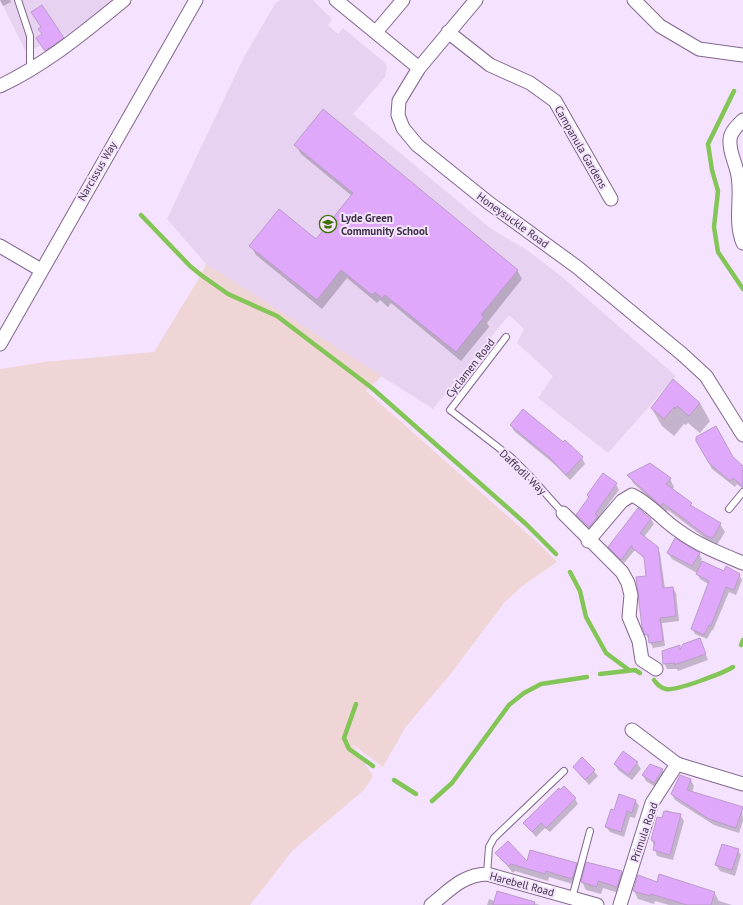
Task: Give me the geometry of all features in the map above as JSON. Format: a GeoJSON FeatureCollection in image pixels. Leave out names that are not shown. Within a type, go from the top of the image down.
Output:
{"type":"FeatureCollection","features":[{"type":"Feature","properties":{"kind":"street"},"geometry":{"type":"LineString","coordinates":[[0,86],[30,72],[70,44],[124,0]]}},
{"type":"Feature","properties":{"kind":"street","name":"Narcissus Way"},"geometry":{"type":"LineString","coordinates":[[0,344],[196,0]]}},
{"type":"Feature","properties":{"kind":"street"},"geometry":{"type":"LineString","coordinates":[[336,0],[419,68]]}},
{"type":"Feature","properties":{"kind":"street"},"geometry":{"type":"LineString","coordinates":[[376,32],[403,0]]}},
{"type":"Feature","properties":{"kind":"street","name":"Honeysuckle Road"},"geometry":{"type":"LineString","coordinates":[[476,0],[419,68],[399,101],[398,115],[403,128],[417,145],[489,203],[577,267],[682,354],[706,376],[743,435]]}},
{"type":"Feature","properties":{"kind":"street"},"geometry":{"type":"LineString","coordinates":[[634,0],[660,26],[699,49],[743,55]]}},
{"type":"Feature","properties":{"kind":"street","name":"Campanula Gardens"},"geometry":{"type":"LineString","coordinates":[[448,32],[490,64],[530,83],[555,101],[612,199]]}},
{"type":"Feature","properties":{"kind":"street"},"geometry":{"type":"LineString","coordinates":[[743,120],[733,130],[730,138],[730,153],[739,182],[738,220],[743,243]]}},
{"type":"Feature","properties":{"kind":"street"},"geometry":{"type":"LineString","coordinates":[[0,246],[41,270]]}},
{"type":"Feature","properties":{"kind":"street"},"geometry":{"type":"LineString","coordinates":[[588,541],[622,502],[632,495],[645,501],[678,531],[703,546],[743,563]]}},
{"type":"Feature","properties":{"kind":"street","name":"Daffodil Way"},"geometry":{"type":"LineString","coordinates":[[563,513],[588,541],[622,572],[628,582],[631,595],[629,617],[639,641],[642,660],[656,669]]}},
{"type":"Feature","properties":{"kind":"street"},"geometry":{"type":"LineString","coordinates":[[632,730],[677,764],[743,784]]}},
{"type":"Feature","properties":{"kind":"street","name":"Primula Road"},"geometry":{"type":"LineString","coordinates":[[620,905],[652,803],[677,764]]}},
{"type":"Feature","properties":{"kind":"street","name":"Harebell Road"},"geometry":{"type":"LineString","coordinates":[[431,905],[454,886],[472,875],[487,874],[562,899],[598,905]]}},
{"type":"Feature","properties":{"kind":"lane"},"geometry":{"type":"LineString","coordinates":[[18,0],[30,36],[30,72]]}},
{"type":"Feature","properties":{"kind":"lane","name":"Cyclamen Road"},"geometry":{"type":"LineString","coordinates":[[450,410],[506,337]]}},
{"type":"Feature","properties":{"kind":"lane","name":"Daffodil Way"},"geometry":{"type":"LineString","coordinates":[[450,410],[512,458],[563,513]]}},
{"type":"Feature","properties":{"kind":"lane"},"geometry":{"type":"LineString","coordinates":[[729,509],[743,492]]}},
{"type":"Feature","properties":{"kind":"lane"},"geometry":{"type":"LineString","coordinates":[[487,874],[489,847],[494,838],[564,771]]}},
{"type":"Feature","properties":{"kind":"lane"},"geometry":{"type":"LineString","coordinates":[[562,899],[590,831]]}},
{"type":"Feature","properties":{"kind":"shaded area"},"geometry":{"type":"Polygon","coordinates":[[[0,0],[114,0],[68,34],[26,52],[0,0]]]}},
{"type":"Feature","properties":{"kind":"shaded area","name":"Lyde Green Community School"},"geometry":{"type":"Polygon","coordinates":[[[280,0],[313,0],[332,19],[328,25],[338,34],[343,28],[384,62],[387,67],[385,77],[353,114],[490,228],[527,250],[562,277],[676,376],[608,453],[538,398],[553,376],[517,343],[524,329],[509,315],[433,409],[206,264],[167,219],[244,57],[275,4],[280,0]]]}},
{"type":"Feature","properties":{"kind":"shaded area"},"geometry":{"type":"Polygon","coordinates":[[[206,264],[382,376],[366,391],[537,542],[557,562],[521,587],[504,603],[452,672],[405,728],[383,767],[352,744],[373,776],[364,790],[293,850],[250,905],[0,905],[0,369],[45,362],[154,352],[201,275],[206,264]]]}},
{"type":"Feature","properties":{"kind":"building"},"geometry":{"type":"Polygon","coordinates":[[[42,5],[64,38],[45,51],[36,38],[42,34],[38,29],[41,27],[31,12],[42,5]]]}},
{"type":"Feature","properties":{"kind":"building"},"geometry":{"type":"Polygon","coordinates":[[[323,109],[518,270],[481,315],[484,317],[456,352],[385,295],[382,298],[375,292],[372,295],[341,270],[317,300],[249,246],[279,209],[316,239],[353,193],[294,145],[323,109]]]}},
{"type":"Feature","properties":{"kind":"building"},"geometry":{"type":"Polygon","coordinates":[[[673,379],[700,403],[689,416],[677,406],[675,409],[674,407],[664,419],[651,408],[673,379]]]}},
{"type":"Feature","properties":{"kind":"building"},"geometry":{"type":"Polygon","coordinates":[[[523,409],[563,442],[565,440],[583,457],[566,475],[549,457],[510,425],[523,409]]]}},
{"type":"Feature","properties":{"kind":"building"},"geometry":{"type":"Polygon","coordinates":[[[716,426],[733,457],[743,466],[743,487],[733,478],[730,481],[709,463],[696,441],[696,437],[716,426]]]}},
{"type":"Feature","properties":{"kind":"building"},"geometry":{"type":"Polygon","coordinates":[[[650,463],[671,478],[666,484],[692,503],[690,505],[721,523],[713,538],[708,537],[663,503],[661,506],[627,475],[650,463]]]}},
{"type":"Feature","properties":{"kind":"building"},"geometry":{"type":"Polygon","coordinates":[[[603,473],[617,483],[595,514],[598,516],[589,527],[576,515],[589,497],[587,495],[603,473]]]}},
{"type":"Feature","properties":{"kind":"building"},"geometry":{"type":"Polygon","coordinates":[[[638,508],[651,519],[640,533],[658,547],[663,588],[673,587],[676,616],[660,618],[663,641],[649,643],[648,634],[645,635],[642,627],[636,577],[646,576],[644,557],[632,548],[632,545],[621,560],[608,547],[638,508]]]}},
{"type":"Feature","properties":{"kind":"building"},"geometry":{"type":"Polygon","coordinates":[[[675,538],[700,553],[692,566],[667,553],[675,538]]]}},
{"type":"Feature","properties":{"kind":"building"},"geometry":{"type":"Polygon","coordinates":[[[702,561],[724,571],[726,566],[740,574],[734,590],[726,587],[711,626],[709,625],[704,635],[691,629],[709,581],[696,574],[702,561]]]}},
{"type":"Feature","properties":{"kind":"building"},"geometry":{"type":"Polygon","coordinates":[[[700,638],[706,654],[674,665],[675,663],[663,664],[662,651],[680,645],[680,650],[683,644],[700,638]]]}},
{"type":"Feature","properties":{"kind":"building"},"geometry":{"type":"Polygon","coordinates":[[[623,751],[638,762],[628,775],[614,764],[623,751]]]}},
{"type":"Feature","properties":{"kind":"building"},"geometry":{"type":"Polygon","coordinates":[[[582,757],[595,770],[585,780],[573,767],[582,757]]]}},
{"type":"Feature","properties":{"kind":"building"},"geometry":{"type":"Polygon","coordinates":[[[650,764],[663,769],[654,783],[642,775],[650,764]]]}},
{"type":"Feature","properties":{"kind":"building"},"geometry":{"type":"Polygon","coordinates":[[[680,775],[691,779],[687,790],[743,807],[736,828],[709,819],[671,794],[680,775]]]}},
{"type":"Feature","properties":{"kind":"building"},"geometry":{"type":"Polygon","coordinates":[[[564,786],[576,798],[546,828],[541,823],[532,832],[523,823],[559,788],[560,790],[564,786]]]}},
{"type":"Feature","properties":{"kind":"building"},"geometry":{"type":"Polygon","coordinates":[[[619,794],[636,800],[632,813],[627,811],[621,832],[605,827],[611,809],[614,810],[619,794]]]}},
{"type":"Feature","properties":{"kind":"building"},"geometry":{"type":"Polygon","coordinates":[[[664,811],[681,814],[670,855],[653,850],[655,842],[651,840],[657,817],[662,818],[664,811]]]}},
{"type":"Feature","properties":{"kind":"building"},"geometry":{"type":"Polygon","coordinates":[[[508,841],[527,861],[530,850],[577,863],[572,879],[546,871],[545,874],[511,864],[508,866],[495,853],[508,841]]]}},
{"type":"Feature","properties":{"kind":"building"},"geometry":{"type":"Polygon","coordinates":[[[722,844],[739,849],[732,870],[715,865],[722,844]]]}},
{"type":"Feature","properties":{"kind":"building"},"geometry":{"type":"Polygon","coordinates":[[[586,862],[622,871],[617,887],[598,881],[597,887],[581,882],[586,862]]]}},
{"type":"Feature","properties":{"kind":"building"},"geometry":{"type":"Polygon","coordinates":[[[659,874],[715,892],[711,905],[687,905],[651,894],[650,896],[633,891],[638,875],[657,882],[659,874]]]}},
{"type":"Feature","properties":{"kind":"building"},"geometry":{"type":"Polygon","coordinates":[[[497,891],[535,902],[534,905],[493,905],[497,891]]]}},
{"type":"Feature","properties":{"kind":"waterway"},"geometry":{"type":"LineString","coordinates":[[734,91],[708,144],[712,170],[718,191],[714,227],[718,252],[743,289]]}},
{"type":"Feature","properties":{"kind":"waterway"},"geometry":{"type":"LineString","coordinates":[[141,215],[190,266],[201,275],[228,294],[277,316],[372,388],[526,524],[556,554]]}},
{"type":"Feature","properties":{"kind":"waterway"},"geometry":{"type":"LineString","coordinates":[[570,572],[580,591],[586,617],[606,653],[629,670]]}},
{"type":"Feature","properties":{"kind":"waterway"},"geometry":{"type":"LineString","coordinates":[[741,645],[743,640]]}},
{"type":"Feature","properties":{"kind":"waterway"},"geometry":{"type":"LineString","coordinates":[[654,680],[662,688],[672,689],[700,681],[733,667]]}},
{"type":"Feature","properties":{"kind":"waterway"},"geometry":{"type":"LineString","coordinates":[[600,674],[635,670],[640,673]]}},
{"type":"Feature","properties":{"kind":"waterway"},"geometry":{"type":"LineString","coordinates":[[432,801],[452,783],[509,705],[524,693],[541,684],[587,677]]}},
{"type":"Feature","properties":{"kind":"waterway"},"geometry":{"type":"LineString","coordinates":[[356,704],[344,738],[349,749],[373,766]]}},
{"type":"Feature","properties":{"kind":"waterway"},"geometry":{"type":"LineString","coordinates":[[394,780],[416,794]]}},
{"type":"Feature","properties":{"kind":"place","name":"Lyde Green Community School"},"geometry":{"type":"Point","coordinates":[328,224]}}]}
